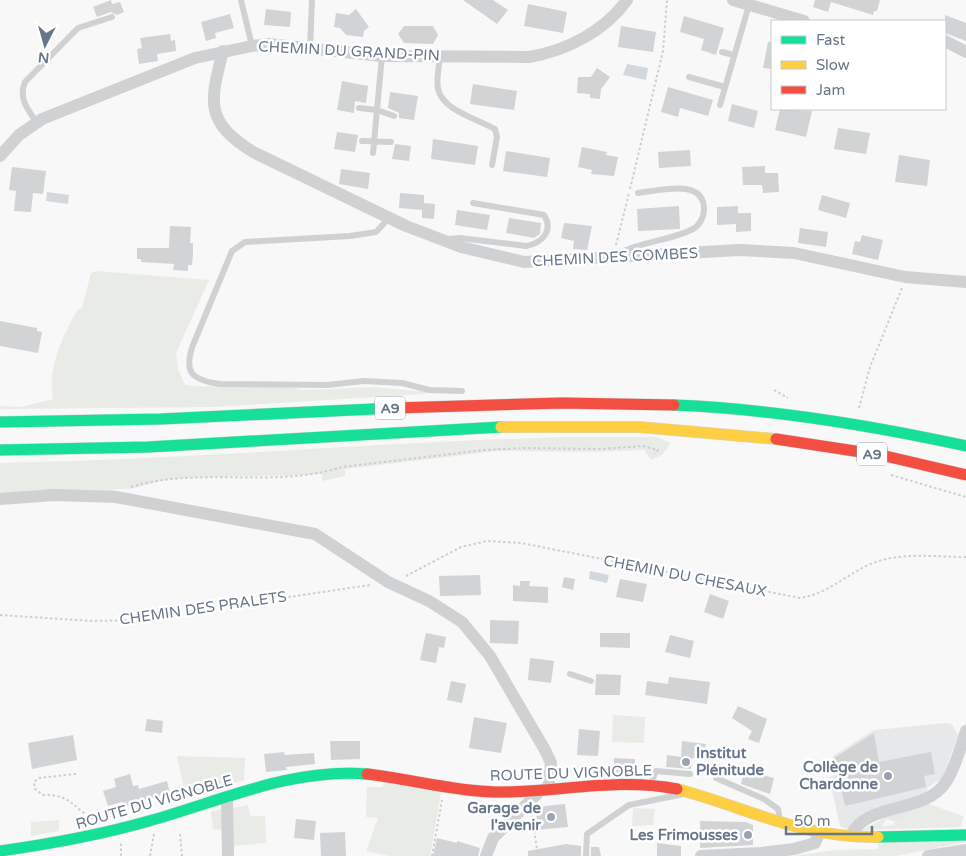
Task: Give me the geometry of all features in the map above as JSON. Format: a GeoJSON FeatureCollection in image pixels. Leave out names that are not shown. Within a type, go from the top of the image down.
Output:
{"type":"FeatureCollection","features":[{"type":"Feature","properties":{"kind":"main road","name":"A9"},"geometry":{"type":"LineString","coordinates":[[0,422],[141,421],[533,403],[644,404],[780,414],[890,430],[966,446]]}},
{"type":"Feature","properties":{"kind":"main road","name":"A9"},"geometry":{"type":"LineString","coordinates":[[0,450],[146,447],[532,426],[641,427],[776,439],[881,455],[966,475]]}},
{"type":"Feature","properties":{"kind":"main road","name":"ROUTE DU VIGNOBLE"},"geometry":{"type":"LineString","coordinates":[[0,851],[69,842],[304,776],[346,773],[376,774],[493,792],[612,784],[651,784],[692,791],[818,833],[851,836],[966,835]]}},
{"type":"Feature","properties":{"kind":"street","name":"CHEMIN DU GRAND-PIN"},"geometry":{"type":"LineString","coordinates":[[0,156],[19,135],[37,123],[151,74],[195,58],[223,51],[269,44],[382,56],[530,57],[552,53],[598,28],[621,8],[627,0]]}},
{"type":"Feature","properties":{"kind":"street"},"geometry":{"type":"LineString","coordinates":[[733,0],[801,20]]}},
{"type":"Feature","properties":{"kind":"street"},"geometry":{"type":"LineString","coordinates":[[946,42],[966,52]]}},
{"type":"Feature","properties":{"kind":"street","name":"CHEMIN DES COMBES"},"geometry":{"type":"LineString","coordinates":[[223,51],[213,104],[219,123],[236,142],[389,218],[444,240],[495,256],[524,262],[610,254],[740,250],[784,253],[849,264],[905,277],[966,282]]}},
{"type":"Feature","properties":{"kind":"street"},"geometry":{"type":"LineString","coordinates":[[0,499],[54,495],[116,497],[315,534],[388,582],[429,601],[462,622],[490,656],[551,763],[544,790],[529,802],[493,838],[486,856]]}},
{"type":"Feature","properties":{"kind":"street"},"geometry":{"type":"LineString","coordinates":[[851,836],[859,822],[866,818],[904,808],[928,798],[946,784],[966,731]]}},
{"type":"Feature","properties":{"kind":"street"},"geometry":{"type":"LineString","coordinates":[[227,797],[228,856]]}},
{"type":"Feature","properties":{"kind":"street"},"geometry":{"type":"LineString","coordinates":[[701,856],[761,854],[794,849],[815,843],[818,833]]}},
{"type":"Feature","properties":{"kind":"street"},"geometry":{"type":"LineString","coordinates":[[928,856],[966,850]]}},
{"type":"Feature","properties":{"kind":"lane"},"geometry":{"type":"LineString","coordinates":[[240,0],[252,46]]}},
{"type":"Feature","properties":{"kind":"lane"},"geometry":{"type":"LineString","coordinates":[[310,48],[312,0]]}},
{"type":"Feature","properties":{"kind":"lane"},"geometry":{"type":"LineString","coordinates":[[720,105],[749,5]]}},
{"type":"Feature","properties":{"kind":"lane"},"geometry":{"type":"LineString","coordinates":[[37,123],[23,102],[22,94],[25,82],[78,28],[112,17]]}},
{"type":"Feature","properties":{"kind":"lane"},"geometry":{"type":"LineString","coordinates":[[722,52],[734,55]]}},
{"type":"Feature","properties":{"kind":"lane"},"geometry":{"type":"LineString","coordinates":[[373,153],[382,56]]}},
{"type":"Feature","properties":{"kind":"lane"},"geometry":{"type":"LineString","coordinates":[[440,57],[438,89],[442,97],[449,105],[495,129],[497,137],[492,165]]}},
{"type":"Feature","properties":{"kind":"lane"},"geometry":{"type":"LineString","coordinates":[[689,77],[725,87]]}},
{"type":"Feature","properties":{"kind":"lane"},"geometry":{"type":"LineString","coordinates":[[359,108],[377,110],[394,116]]}},
{"type":"Feature","properties":{"kind":"lane"},"geometry":{"type":"LineString","coordinates":[[362,141],[391,142]]}},
{"type":"Feature","properties":{"kind":"lane"},"geometry":{"type":"LineString","coordinates":[[610,254],[681,234],[695,228],[702,220],[705,211],[703,202],[700,194],[692,189],[638,193]]}},
{"type":"Feature","properties":{"kind":"lane"},"geometry":{"type":"LineString","coordinates":[[444,240],[460,238],[526,246],[535,244],[545,238],[548,227],[544,215],[536,212],[473,203]]}},
{"type":"Feature","properties":{"kind":"lane"},"geometry":{"type":"LineString","coordinates":[[389,218],[376,232],[350,236],[245,242],[232,251],[187,361],[189,370],[194,376],[207,382],[220,384],[327,385],[364,382],[402,383],[429,390],[462,391]]}},
{"type":"Feature","properties":{"kind":"lane"},"geometry":{"type":"LineString","coordinates":[[570,674],[591,681]]}},
{"type":"Feature","properties":{"kind":"lane"},"geometry":{"type":"LineString","coordinates":[[651,784],[656,771],[690,774]]}},
{"type":"Feature","properties":{"kind":"lane"},"geometry":{"type":"LineString","coordinates":[[715,771],[716,778],[764,799],[778,809],[781,822]]}},
{"type":"Feature","properties":{"kind":"lane"},"geometry":{"type":"LineString","coordinates":[[586,856],[587,834],[629,805],[677,797],[692,791]]}},
{"type":"Feature","properties":{"kind":"path"},"geometry":{"type":"LineString","coordinates":[[610,254],[616,245],[663,51],[667,0]]}},
{"type":"Feature","properties":{"kind":"path"},"geometry":{"type":"LineString","coordinates":[[858,413],[870,367],[905,277]]}},
{"type":"Feature","properties":{"kind":"path"},"geometry":{"type":"LineString","coordinates":[[116,497],[118,491],[151,481],[212,476],[250,478],[322,474],[342,467],[484,450],[523,448],[601,449],[643,446],[658,450],[655,454]]}},
{"type":"Feature","properties":{"kind":"path"},"geometry":{"type":"LineString","coordinates":[[888,475],[966,497]]}},
{"type":"Feature","properties":{"kind":"path","name":"CHEMIN DU CHESAUX"},"geometry":{"type":"LineString","coordinates":[[404,577],[461,547],[487,542],[512,543],[800,598],[816,595],[867,566],[883,560],[910,556],[966,557]]}},
{"type":"Feature","properties":{"kind":"path","name":"CHEMIN DES PRALETS"},"geometry":{"type":"LineString","coordinates":[[0,615],[92,621],[134,620],[388,582],[404,577]]}},
{"type":"Feature","properties":{"kind":"path"},"geometry":{"type":"LineString","coordinates":[[76,774],[38,778],[34,782],[35,789],[43,796],[59,795],[70,800],[82,814],[100,821]]}},
{"type":"Feature","properties":{"kind":"path"},"geometry":{"type":"LineString","coordinates":[[197,783],[224,782]]}},
{"type":"Feature","properties":{"kind":"path"},"geometry":{"type":"LineString","coordinates":[[529,802],[538,856]]}},
{"type":"Feature","properties":{"kind":"path"},"geometry":{"type":"LineString","coordinates":[[432,856],[440,810]]}},
{"type":"Feature","properties":{"kind":"path"},"geometry":{"type":"LineString","coordinates":[[150,856],[154,834]]}},
{"type":"Feature","properties":{"kind":"path"},"geometry":{"type":"LineString","coordinates":[[180,834],[182,856]]}},
{"type":"Feature","properties":{"kind":"path"},"geometry":{"type":"LineString","coordinates":[[120,837],[121,856]]}},
{"type":"Feature","properties":{"kind":"shaded area"},"geometry":{"type":"Polygon","coordinates":[[[627,64],[648,68],[646,80],[623,75],[627,64]]]}},
{"type":"Feature","properties":{"kind":"shaded area"},"geometry":{"type":"Polygon","coordinates":[[[47,192],[69,195],[68,204],[46,201],[47,192]]]}},
{"type":"Feature","properties":{"kind":"shaded area"},"geometry":{"type":"Polygon","coordinates":[[[97,271],[209,280],[176,353],[178,369],[185,385],[274,386],[304,390],[374,387],[426,392],[425,394],[214,407],[0,409],[0,406],[21,407],[53,399],[52,376],[54,364],[66,331],[77,310],[82,308],[91,273],[97,271]]]}},
{"type":"Feature","properties":{"kind":"shaded area"},"geometry":{"type":"Polygon","coordinates":[[[657,437],[671,443],[662,455],[651,460],[644,450],[592,452],[498,451],[345,469],[345,476],[322,481],[322,474],[172,479],[131,489],[116,489],[116,497],[0,499],[0,463],[142,458],[496,439],[657,437]]]}},
{"type":"Feature","properties":{"kind":"shaded area"},"geometry":{"type":"Polygon","coordinates":[[[590,571],[609,575],[607,583],[589,579],[590,571]]]}},
{"type":"Feature","properties":{"kind":"shaded area"},"geometry":{"type":"Polygon","coordinates":[[[613,715],[645,717],[644,743],[612,742],[613,715]]]}},
{"type":"Feature","properties":{"kind":"shaded area","name":"Collège de Chardonne"},"geometry":{"type":"Polygon","coordinates":[[[952,724],[958,735],[941,779],[927,788],[929,800],[924,807],[912,809],[909,817],[895,820],[895,822],[884,818],[846,829],[840,826],[829,777],[837,775],[833,756],[874,730],[952,724]]]}},
{"type":"Feature","properties":{"kind":"shaded area"},"geometry":{"type":"Polygon","coordinates":[[[177,756],[245,758],[244,780],[186,799],[177,756]]]}},
{"type":"Feature","properties":{"kind":"shaded area"},"geometry":{"type":"Polygon","coordinates":[[[384,781],[441,793],[430,856],[389,856],[366,851],[378,818],[366,817],[367,787],[383,787],[384,781]]]}},
{"type":"Feature","properties":{"kind":"shaded area"},"geometry":{"type":"Polygon","coordinates":[[[926,803],[963,816],[961,827],[862,830],[884,818],[886,819],[882,826],[893,825],[895,820],[909,817],[912,809],[924,807],[926,803]]]}},
{"type":"Feature","properties":{"kind":"shaded area"},"geometry":{"type":"Polygon","coordinates":[[[248,805],[250,816],[265,816],[266,843],[233,846],[233,808],[248,805]]]}},
{"type":"Feature","properties":{"kind":"shaded area"},"geometry":{"type":"Polygon","coordinates":[[[633,808],[655,809],[653,825],[632,826],[633,808]]]}},
{"type":"Feature","properties":{"kind":"shaded area"},"geometry":{"type":"Polygon","coordinates":[[[220,809],[225,812],[225,830],[213,829],[211,812],[220,809]]]}},
{"type":"Feature","properties":{"kind":"shaded area"},"geometry":{"type":"Polygon","coordinates":[[[59,820],[59,831],[31,836],[31,822],[59,820]]]}},
{"type":"Feature","properties":{"kind":"shaded area"},"geometry":{"type":"Polygon","coordinates":[[[901,841],[966,842],[896,856],[792,856],[836,850],[878,849],[878,844],[901,841]]]}},
{"type":"Feature","properties":{"kind":"building"},"geometry":{"type":"Polygon","coordinates":[[[111,0],[112,4],[120,2],[124,12],[117,15],[111,12],[97,17],[93,7],[111,0]]]}},
{"type":"Feature","properties":{"kind":"building"},"geometry":{"type":"Polygon","coordinates":[[[463,0],[493,0],[508,10],[497,24],[463,0]]]}},
{"type":"Feature","properties":{"kind":"building"},"geometry":{"type":"Polygon","coordinates":[[[815,0],[880,0],[877,11],[874,11],[873,15],[831,2],[828,12],[813,7],[815,0]]]}},
{"type":"Feature","properties":{"kind":"building"},"geometry":{"type":"Polygon","coordinates":[[[528,4],[567,12],[563,33],[524,26],[528,4]]]}},
{"type":"Feature","properties":{"kind":"building"},"geometry":{"type":"Polygon","coordinates":[[[266,9],[291,12],[290,27],[264,25],[266,9]]]}},
{"type":"Feature","properties":{"kind":"building"},"geometry":{"type":"Polygon","coordinates":[[[356,9],[369,27],[364,31],[363,37],[346,35],[340,28],[334,27],[336,13],[349,15],[356,9]]]}},
{"type":"Feature","properties":{"kind":"building"},"geometry":{"type":"Polygon","coordinates":[[[230,14],[234,28],[215,33],[216,38],[206,41],[201,22],[230,14]]]}},
{"type":"Feature","properties":{"kind":"building"},"geometry":{"type":"Polygon","coordinates":[[[945,15],[966,23],[966,41],[946,33],[945,15]]]}},
{"type":"Feature","properties":{"kind":"building"},"geometry":{"type":"Polygon","coordinates":[[[684,16],[724,28],[716,55],[701,50],[704,39],[680,32],[684,16]]]}},
{"type":"Feature","properties":{"kind":"building"},"geometry":{"type":"Polygon","coordinates":[[[404,26],[433,26],[438,35],[433,44],[404,43],[398,34],[404,26]]]}},
{"type":"Feature","properties":{"kind":"building"},"geometry":{"type":"Polygon","coordinates":[[[621,26],[656,32],[653,52],[618,47],[621,26]]]}},
{"type":"Feature","properties":{"kind":"building"},"geometry":{"type":"Polygon","coordinates":[[[170,34],[171,41],[175,40],[176,51],[157,54],[158,61],[139,64],[137,49],[142,48],[140,38],[170,34]]]}},
{"type":"Feature","properties":{"kind":"building"},"geometry":{"type":"Polygon","coordinates":[[[768,42],[771,42],[771,69],[763,68],[768,42]]]}},
{"type":"Feature","properties":{"kind":"building"},"geometry":{"type":"Polygon","coordinates":[[[597,68],[610,77],[601,89],[600,99],[590,98],[590,94],[577,93],[578,77],[591,77],[597,68]]]}},
{"type":"Feature","properties":{"kind":"building"},"geometry":{"type":"Polygon","coordinates":[[[342,81],[368,86],[366,103],[355,101],[354,113],[337,110],[342,81]]]}},
{"type":"Feature","properties":{"kind":"building"},"geometry":{"type":"Polygon","coordinates":[[[473,84],[517,91],[514,110],[470,104],[473,84]]]}},
{"type":"Feature","properties":{"kind":"building"},"geometry":{"type":"Polygon","coordinates":[[[668,87],[713,100],[708,116],[680,108],[678,117],[661,112],[668,87]]]}},
{"type":"Feature","properties":{"kind":"building"},"geometry":{"type":"Polygon","coordinates":[[[390,92],[418,96],[414,120],[399,118],[399,113],[388,108],[390,92]]]}},
{"type":"Feature","properties":{"kind":"building"},"geometry":{"type":"Polygon","coordinates":[[[732,104],[758,111],[754,128],[728,121],[732,104]]]}},
{"type":"Feature","properties":{"kind":"building"},"geometry":{"type":"Polygon","coordinates":[[[780,110],[812,111],[806,137],[775,130],[780,110]]]}},
{"type":"Feature","properties":{"kind":"building"},"geometry":{"type":"Polygon","coordinates":[[[838,128],[870,133],[866,154],[834,149],[838,128]]]}},
{"type":"Feature","properties":{"kind":"building"},"geometry":{"type":"Polygon","coordinates":[[[337,132],[358,135],[355,152],[334,149],[337,132]]]}},
{"type":"Feature","properties":{"kind":"building"},"geometry":{"type":"Polygon","coordinates":[[[433,139],[478,146],[475,165],[431,159],[433,139]]]}},
{"type":"Feature","properties":{"kind":"building"},"geometry":{"type":"Polygon","coordinates":[[[395,144],[411,146],[409,161],[392,159],[395,144]]]}},
{"type":"Feature","properties":{"kind":"building"},"geometry":{"type":"Polygon","coordinates":[[[582,147],[607,152],[606,155],[618,157],[614,176],[591,174],[592,170],[578,167],[582,147]]]}},
{"type":"Feature","properties":{"kind":"building"},"geometry":{"type":"Polygon","coordinates":[[[690,150],[691,166],[659,168],[658,152],[690,150]]]}},
{"type":"Feature","properties":{"kind":"building"},"geometry":{"type":"Polygon","coordinates":[[[506,151],[550,158],[547,177],[503,171],[506,151]]]}},
{"type":"Feature","properties":{"kind":"building"},"geometry":{"type":"Polygon","coordinates":[[[899,155],[930,160],[927,186],[895,182],[899,155]]]}},
{"type":"Feature","properties":{"kind":"building"},"geometry":{"type":"Polygon","coordinates":[[[765,166],[765,173],[778,173],[779,192],[763,193],[762,185],[743,185],[742,167],[765,166]]]}},
{"type":"Feature","properties":{"kind":"building"},"geometry":{"type":"Polygon","coordinates":[[[12,167],[46,171],[43,194],[33,193],[31,212],[14,211],[16,191],[9,190],[12,167]]]}},
{"type":"Feature","properties":{"kind":"building"},"geometry":{"type":"Polygon","coordinates":[[[341,169],[370,173],[368,189],[339,184],[341,169]]]}},
{"type":"Feature","properties":{"kind":"building"},"geometry":{"type":"Polygon","coordinates":[[[400,193],[424,195],[424,203],[435,204],[434,219],[422,218],[422,210],[399,208],[400,193]]]}},
{"type":"Feature","properties":{"kind":"building"},"geometry":{"type":"Polygon","coordinates":[[[822,195],[850,203],[846,218],[818,210],[822,195]]]}},
{"type":"Feature","properties":{"kind":"building"},"geometry":{"type":"Polygon","coordinates":[[[679,206],[680,229],[638,231],[637,209],[679,206]]]}},
{"type":"Feature","properties":{"kind":"building"},"geometry":{"type":"Polygon","coordinates":[[[738,206],[738,213],[751,213],[751,231],[736,232],[736,224],[717,225],[717,207],[738,206]]]}},
{"type":"Feature","properties":{"kind":"building"},"geometry":{"type":"Polygon","coordinates":[[[457,210],[490,215],[487,230],[455,225],[457,210]]]}},
{"type":"Feature","properties":{"kind":"building"},"geometry":{"type":"Polygon","coordinates":[[[509,218],[541,223],[540,234],[534,238],[506,233],[509,218]]]}},
{"type":"Feature","properties":{"kind":"building"},"geometry":{"type":"Polygon","coordinates":[[[564,223],[592,226],[587,250],[573,249],[574,241],[561,238],[564,223]]]}},
{"type":"Feature","properties":{"kind":"building"},"geometry":{"type":"Polygon","coordinates":[[[170,226],[191,227],[190,243],[193,243],[193,255],[192,265],[188,265],[188,271],[173,270],[174,264],[141,262],[141,259],[137,259],[137,248],[169,248],[170,226]]]}},
{"type":"Feature","properties":{"kind":"building"},"geometry":{"type":"Polygon","coordinates":[[[800,228],[828,232],[826,247],[798,243],[800,228]]]}},
{"type":"Feature","properties":{"kind":"building"},"geometry":{"type":"Polygon","coordinates":[[[862,235],[883,240],[878,260],[852,254],[855,241],[860,242],[862,235]]]}},
{"type":"Feature","properties":{"kind":"building"},"geometry":{"type":"Polygon","coordinates":[[[0,321],[37,328],[37,331],[42,332],[38,353],[0,346],[0,321]]]}},
{"type":"Feature","properties":{"kind":"building"},"geometry":{"type":"Polygon","coordinates":[[[480,575],[481,595],[440,596],[439,576],[480,575]]]}},
{"type":"Feature","properties":{"kind":"building"},"geometry":{"type":"Polygon","coordinates":[[[564,577],[575,579],[573,590],[562,587],[564,577]]]}},
{"type":"Feature","properties":{"kind":"building"},"geometry":{"type":"Polygon","coordinates":[[[620,579],[647,584],[643,602],[616,597],[620,579]]]}},
{"type":"Feature","properties":{"kind":"building"},"geometry":{"type":"Polygon","coordinates":[[[520,581],[530,581],[529,586],[548,587],[548,603],[513,601],[513,585],[520,586],[520,581]]]}},
{"type":"Feature","properties":{"kind":"building"},"geometry":{"type":"Polygon","coordinates":[[[710,594],[729,601],[723,619],[704,612],[710,594]]]}},
{"type":"Feature","properties":{"kind":"building"},"geometry":{"type":"Polygon","coordinates":[[[490,620],[519,621],[518,644],[490,643],[490,620]]]}},
{"type":"Feature","properties":{"kind":"building"},"geometry":{"type":"Polygon","coordinates":[[[426,633],[446,637],[444,648],[439,647],[436,663],[420,660],[426,633]]]}},
{"type":"Feature","properties":{"kind":"building"},"geometry":{"type":"Polygon","coordinates":[[[600,633],[630,633],[630,648],[600,647],[600,633]]]}},
{"type":"Feature","properties":{"kind":"building"},"geometry":{"type":"Polygon","coordinates":[[[670,635],[694,641],[690,658],[665,652],[670,635]]]}},
{"type":"Feature","properties":{"kind":"building"},"geometry":{"type":"Polygon","coordinates":[[[530,658],[554,661],[551,683],[528,680],[530,658]]]}},
{"type":"Feature","properties":{"kind":"building"},"geometry":{"type":"Polygon","coordinates":[[[596,674],[621,675],[620,695],[595,695],[596,674]]]}},
{"type":"Feature","properties":{"kind":"building"},"geometry":{"type":"Polygon","coordinates":[[[669,677],[710,682],[707,704],[645,695],[647,681],[668,684],[669,677]]]}},
{"type":"Feature","properties":{"kind":"building"},"geometry":{"type":"Polygon","coordinates":[[[451,681],[466,684],[462,703],[447,700],[451,681]]]}},
{"type":"Feature","properties":{"kind":"building"},"geometry":{"type":"Polygon","coordinates":[[[738,706],[767,719],[759,743],[748,739],[752,731],[732,718],[738,706]]]}},
{"type":"Feature","properties":{"kind":"building"},"geometry":{"type":"Polygon","coordinates":[[[474,717],[507,723],[501,753],[469,748],[474,717]]]}},
{"type":"Feature","properties":{"kind":"building"},"geometry":{"type":"Polygon","coordinates":[[[147,719],[163,721],[162,733],[145,731],[147,719]]]}},
{"type":"Feature","properties":{"kind":"building"},"geometry":{"type":"Polygon","coordinates":[[[579,729],[600,731],[598,756],[577,755],[579,729]]]}},
{"type":"Feature","properties":{"kind":"building"},"geometry":{"type":"Polygon","coordinates":[[[874,733],[879,762],[931,752],[935,774],[924,776],[926,787],[845,806],[834,758],[874,733]]]}},
{"type":"Feature","properties":{"kind":"building"},"geometry":{"type":"Polygon","coordinates":[[[73,735],[77,760],[32,769],[28,743],[73,735]]]}},
{"type":"Feature","properties":{"kind":"building"},"geometry":{"type":"Polygon","coordinates":[[[330,741],[360,741],[360,759],[331,760],[330,741]]]}},
{"type":"Feature","properties":{"kind":"building"},"geometry":{"type":"Polygon","coordinates":[[[682,741],[706,744],[704,759],[692,758],[691,769],[666,767],[667,755],[681,757],[682,741]]]}},
{"type":"Feature","properties":{"kind":"building"},"geometry":{"type":"Polygon","coordinates":[[[284,752],[285,755],[314,753],[315,764],[286,767],[287,770],[266,772],[264,754],[284,752]]]}},
{"type":"Feature","properties":{"kind":"building"},"geometry":{"type":"Polygon","coordinates":[[[614,758],[635,759],[635,773],[614,773],[614,758]]]}},
{"type":"Feature","properties":{"kind":"building"},"geometry":{"type":"Polygon","coordinates":[[[744,770],[774,778],[770,794],[741,784],[744,770]]]}},
{"type":"Feature","properties":{"kind":"building"},"geometry":{"type":"Polygon","coordinates":[[[130,774],[133,786],[138,785],[139,789],[167,781],[170,793],[124,807],[122,802],[108,806],[103,791],[116,787],[114,779],[130,774]]]}},
{"type":"Feature","properties":{"kind":"building"},"geometry":{"type":"Polygon","coordinates":[[[565,804],[568,827],[537,830],[536,807],[565,804]]]}},
{"type":"Feature","properties":{"kind":"building"},"geometry":{"type":"Polygon","coordinates":[[[296,819],[316,821],[314,840],[294,838],[296,819]]]}},
{"type":"Feature","properties":{"kind":"building"},"geometry":{"type":"Polygon","coordinates":[[[700,821],[745,822],[753,825],[753,845],[700,848],[700,821]]]}},
{"type":"Feature","properties":{"kind":"building"},"geometry":{"type":"Polygon","coordinates":[[[345,832],[346,856],[321,856],[320,833],[345,832]]]}},
{"type":"Feature","properties":{"kind":"building"},"geometry":{"type":"Polygon","coordinates":[[[437,838],[457,843],[457,841],[480,848],[478,856],[433,856],[437,838]]]}},
{"type":"Feature","properties":{"kind":"building"},"geometry":{"type":"Polygon","coordinates":[[[657,843],[681,846],[681,856],[657,856],[657,843]]]}},
{"type":"Feature","properties":{"kind":"building"},"geometry":{"type":"Polygon","coordinates":[[[566,844],[581,846],[581,856],[528,856],[528,851],[566,844]]]}},
{"type":"Feature","properties":{"kind":"building"},"geometry":{"type":"Polygon","coordinates":[[[591,847],[599,847],[601,856],[591,856],[591,847]]]}},
{"type":"Feature","properties":{"kind":"traffic: fast"},"geometry":{"type":"LineString","coordinates":[[674,405],[747,410],[821,419],[894,431],[966,446]]}},
{"type":"Feature","properties":{"kind":"traffic: fast"},"geometry":{"type":"LineString","coordinates":[[0,422],[161,419],[395,408]]}},
{"type":"Feature","properties":{"kind":"traffic: fast"},"geometry":{"type":"LineString","coordinates":[[0,450],[148,447],[501,427]]}},
{"type":"Feature","properties":{"kind":"traffic: fast"},"geometry":{"type":"LineString","coordinates":[[0,851],[112,831],[284,781],[339,773],[367,774]]}},
{"type":"Feature","properties":{"kind":"traffic: fast"},"geometry":{"type":"LineString","coordinates":[[878,837],[966,835]]}},
{"type":"Feature","properties":{"kind":"traffic: slow"},"geometry":{"type":"LineString","coordinates":[[501,427],[639,427],[776,439]]}},
{"type":"Feature","properties":{"kind":"traffic: slow"},"geometry":{"type":"LineString","coordinates":[[677,789],[823,833],[878,837]]}},
{"type":"Feature","properties":{"kind":"traffic: jam"},"geometry":{"type":"LineString","coordinates":[[395,408],[562,403],[674,405]]}},
{"type":"Feature","properties":{"kind":"traffic: jam"},"geometry":{"type":"LineString","coordinates":[[776,439],[881,455],[966,475]]}},
{"type":"Feature","properties":{"kind":"traffic: jam"},"geometry":{"type":"LineString","coordinates":[[367,774],[495,792],[608,785],[654,786],[677,789]]}},
{"type":"Feature","properties":{"kind":"place","name":"Institut Plénitude"},"geometry":{"type":"Point","coordinates":[686,762]}},
{"type":"Feature","properties":{"kind":"place","name":"Collège de Chardonne"},"geometry":{"type":"Point","coordinates":[888,776]}},
{"type":"Feature","properties":{"kind":"place","name":"Garage de l'avenir"},"geometry":{"type":"Point","coordinates":[551,817]}},
{"type":"Feature","properties":{"kind":"place","name":"Les Frimousses"},"geometry":{"type":"Point","coordinates":[748,835]}}]}
